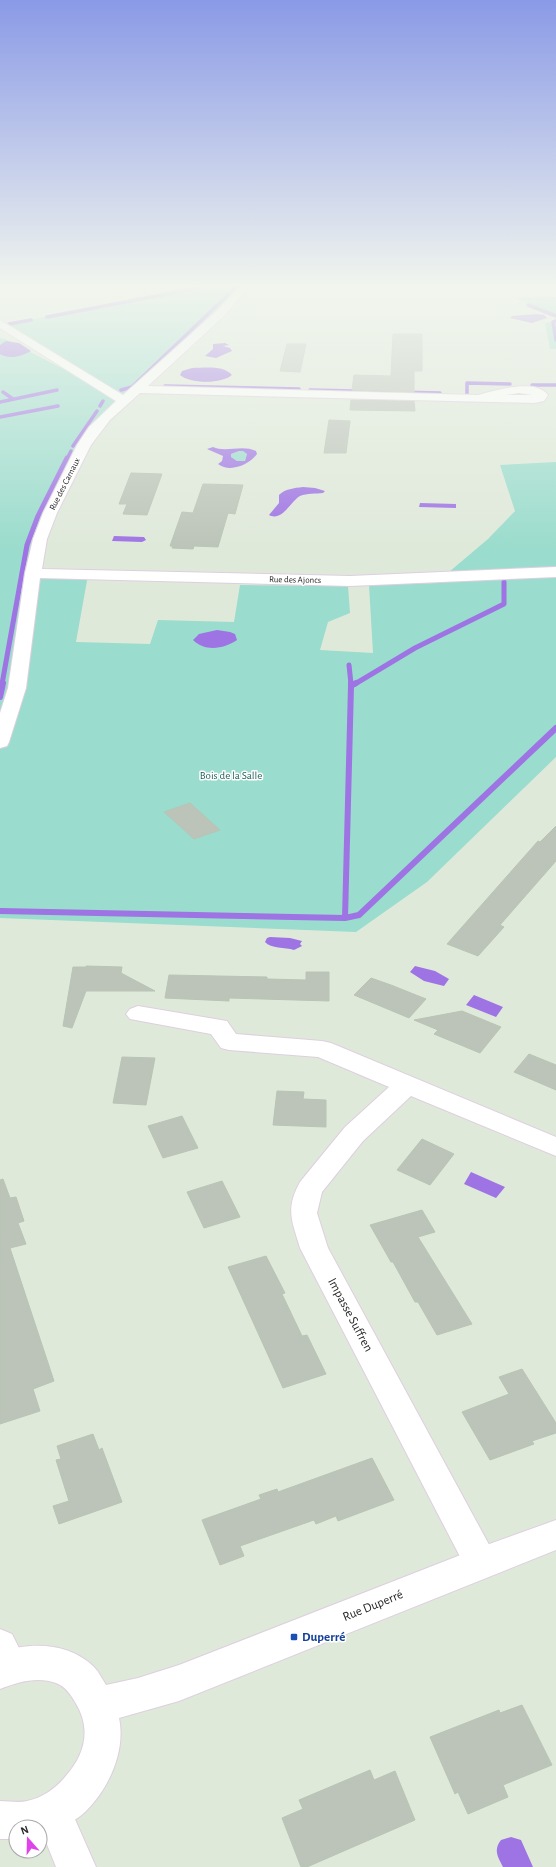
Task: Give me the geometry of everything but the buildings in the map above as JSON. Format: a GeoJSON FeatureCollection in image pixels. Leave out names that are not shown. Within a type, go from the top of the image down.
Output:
{"type":"FeatureCollection","features":[{"type":"Feature","properties":{"kind":"street"},"geometry":{"type":"LineString","coordinates":[[82,375],[124,401]]}},
{"type":"Feature","properties":{"kind":"street","name":"Rue des Carnaux"},"geometry":{"type":"LineString","coordinates":[[0,742],[17,688],[33,573],[45,525],[84,445],[94,430],[154,375]]}},
{"type":"Feature","properties":{"kind":"street"},"geometry":{"type":"LineString","coordinates":[[139,389],[480,398]]}},
{"type":"Feature","properties":{"kind":"street","name":"Rue des Ajoncs"},"geometry":{"type":"LineString","coordinates":[[33,573],[350,581],[556,572]]}},
{"type":"Feature","properties":{"kind":"street"},"geometry":{"type":"LineString","coordinates":[[138,1014],[219,1027],[229,1042],[322,1049],[556,1146]]}},
{"type":"Feature","properties":{"kind":"street","name":"Impasse Suffren"},"geometry":{"type":"LineString","coordinates":[[407,1085],[354,1134],[309,1189],[303,1213],[314,1248],[481,1563]]}},
{"type":"Feature","properties":{"kind":"street","name":"Rue Duperré"},"geometry":{"type":"LineString","coordinates":[[99,1705],[138,1696],[179,1682],[556,1535]]}},
{"type":"Feature","properties":{"kind":"street"},"geometry":{"type":"LineString","coordinates":[[0,1820],[23,1821],[42,1817],[68,1803],[81,1790],[92,1774],[100,1754],[103,1735],[99,1705],[90,1689],[79,1677],[54,1664],[3,1661]]}},
{"type":"Feature","properties":{"kind":"street"},"geometry":{"type":"LineString","coordinates":[[53,1812],[76,1867]]}},
{"type":"Feature","properties":{"kind":"green space","name":"Bois de la Salle"},"geometry":{"type":"Polygon","coordinates":[[[0,375],[75,375],[116,396],[82,375],[153,375],[94,430],[72,470],[33,573],[88,575],[76,642],[150,644],[158,620],[234,622],[240,585],[348,586],[350,613],[328,622],[320,650],[373,653],[369,585],[436,583],[488,539],[515,511],[500,465],[556,462],[556,757],[427,882],[356,932],[0,918],[0,375]]]}},
{"type":"Feature","properties":{"kind":"green space"},"geometry":{"type":"Polygon","coordinates":[[[243,451],[247,454],[245,461],[237,461],[231,457],[231,454],[243,451]]]}},
{"type":"Feature","properties":{"kind":"shaded area"},"geometry":{"type":"Polygon","coordinates":[[[180,375],[232,375],[221,380],[206,382],[185,378],[180,375]]]}},
{"type":"Feature","properties":{"kind":"shaded area"},"geometry":{"type":"Polygon","coordinates":[[[213,447],[218,449],[245,448],[256,451],[257,454],[254,458],[244,464],[234,468],[228,468],[218,464],[222,461],[223,456],[207,449],[213,447]],[[243,451],[231,454],[231,457],[237,461],[245,461],[247,454],[243,451]]]}},
{"type":"Feature","properties":{"kind":"shaded area"},"geometry":{"type":"Polygon","coordinates":[[[303,487],[325,491],[323,493],[300,496],[278,516],[269,515],[279,503],[279,495],[281,493],[290,489],[303,487]]]}},
{"type":"Feature","properties":{"kind":"shaded area"},"geometry":{"type":"Polygon","coordinates":[[[420,503],[456,504],[456,508],[419,507],[420,503]]]}},
{"type":"Feature","properties":{"kind":"shaded area"},"geometry":{"type":"Polygon","coordinates":[[[114,536],[144,537],[146,540],[142,542],[112,541],[114,536]]]}},
{"type":"Feature","properties":{"kind":"shaded area"},"geometry":{"type":"Polygon","coordinates":[[[217,630],[235,634],[237,640],[221,647],[209,648],[198,644],[193,640],[199,634],[217,630]]]}},
{"type":"Feature","properties":{"kind":"shaded area"},"geometry":{"type":"Polygon","coordinates":[[[267,938],[290,938],[302,941],[300,944],[302,946],[294,950],[274,947],[265,942],[267,938]]]}},
{"type":"Feature","properties":{"kind":"shaded area"},"geometry":{"type":"Polygon","coordinates":[[[415,966],[435,971],[449,979],[444,986],[424,981],[410,972],[415,966]]]}},
{"type":"Feature","properties":{"kind":"shaded area"},"geometry":{"type":"Polygon","coordinates":[[[474,995],[503,1007],[496,1017],[466,1005],[474,995]]]}},
{"type":"Feature","properties":{"kind":"shaded area"},"geometry":{"type":"Polygon","coordinates":[[[471,1172],[505,1187],[496,1198],[464,1184],[471,1172]]]}},
{"type":"Feature","properties":{"kind":"shaded area"},"geometry":{"type":"Polygon","coordinates":[[[511,1837],[521,1840],[533,1867],[503,1867],[497,1854],[497,1847],[501,1840],[511,1837]]]}},
{"type":"Feature","properties":{"kind":"waterway"},"geometry":{"type":"LineString","coordinates":[[121,390],[132,387],[144,375]]}},
{"type":"Feature","properties":{"kind":"waterway"},"geometry":{"type":"LineString","coordinates":[[467,394],[467,383],[510,384]]}},
{"type":"Feature","properties":{"kind":"waterway"},"geometry":{"type":"LineString","coordinates":[[532,385],[556,385]]}},
{"type":"Feature","properties":{"kind":"waterway"},"geometry":{"type":"LineString","coordinates":[[165,386],[299,389]]}},
{"type":"Feature","properties":{"kind":"waterway"},"geometry":{"type":"LineString","coordinates":[[0,402],[57,390]]}},
{"type":"Feature","properties":{"kind":"waterway"},"geometry":{"type":"LineString","coordinates":[[310,390],[440,393]]}},
{"type":"Feature","properties":{"kind":"waterway"},"geometry":{"type":"LineString","coordinates":[[3,392],[13,399]]}},
{"type":"Feature","properties":{"kind":"waterway"},"geometry":{"type":"LineString","coordinates":[[100,406],[103,401]]}},
{"type":"Feature","properties":{"kind":"waterway"},"geometry":{"type":"LineString","coordinates":[[0,417],[58,406]]}},
{"type":"Feature","properties":{"kind":"waterway"},"geometry":{"type":"LineString","coordinates":[[73,446],[97,411]]}},
{"type":"Feature","properties":{"kind":"waterway"},"geometry":{"type":"LineString","coordinates":[[67,459],[71,451]]}},
{"type":"Feature","properties":{"kind":"waterway"},"geometry":{"type":"LineString","coordinates":[[2,684],[27,545],[38,516],[67,458]]}},
{"type":"Feature","properties":{"kind":"waterway"},"geometry":{"type":"LineString","coordinates":[[355,684],[415,648],[504,604],[504,582]]}},
{"type":"Feature","properties":{"kind":"waterway"},"geometry":{"type":"LineString","coordinates":[[349,665],[351,684]]}},
{"type":"Feature","properties":{"kind":"waterway"},"geometry":{"type":"LineString","coordinates":[[0,697],[3,683]]}},
{"type":"Feature","properties":{"kind":"waterway"},"geometry":{"type":"LineString","coordinates":[[351,686],[356,683]]}},
{"type":"Feature","properties":{"kind":"waterway"},"geometry":{"type":"LineString","coordinates":[[345,918],[351,686]]}},
{"type":"Feature","properties":{"kind":"waterway"},"geometry":{"type":"LineString","coordinates":[[345,918],[359,915],[556,728]]}},
{"type":"Feature","properties":{"kind":"waterway"},"geometry":{"type":"LineString","coordinates":[[0,911],[345,918]]}},
{"type":"Feature","properties":{"kind":"place","name":"Duperré"},"geometry":{"type":"Point","coordinates":[294,1637]}}]}
